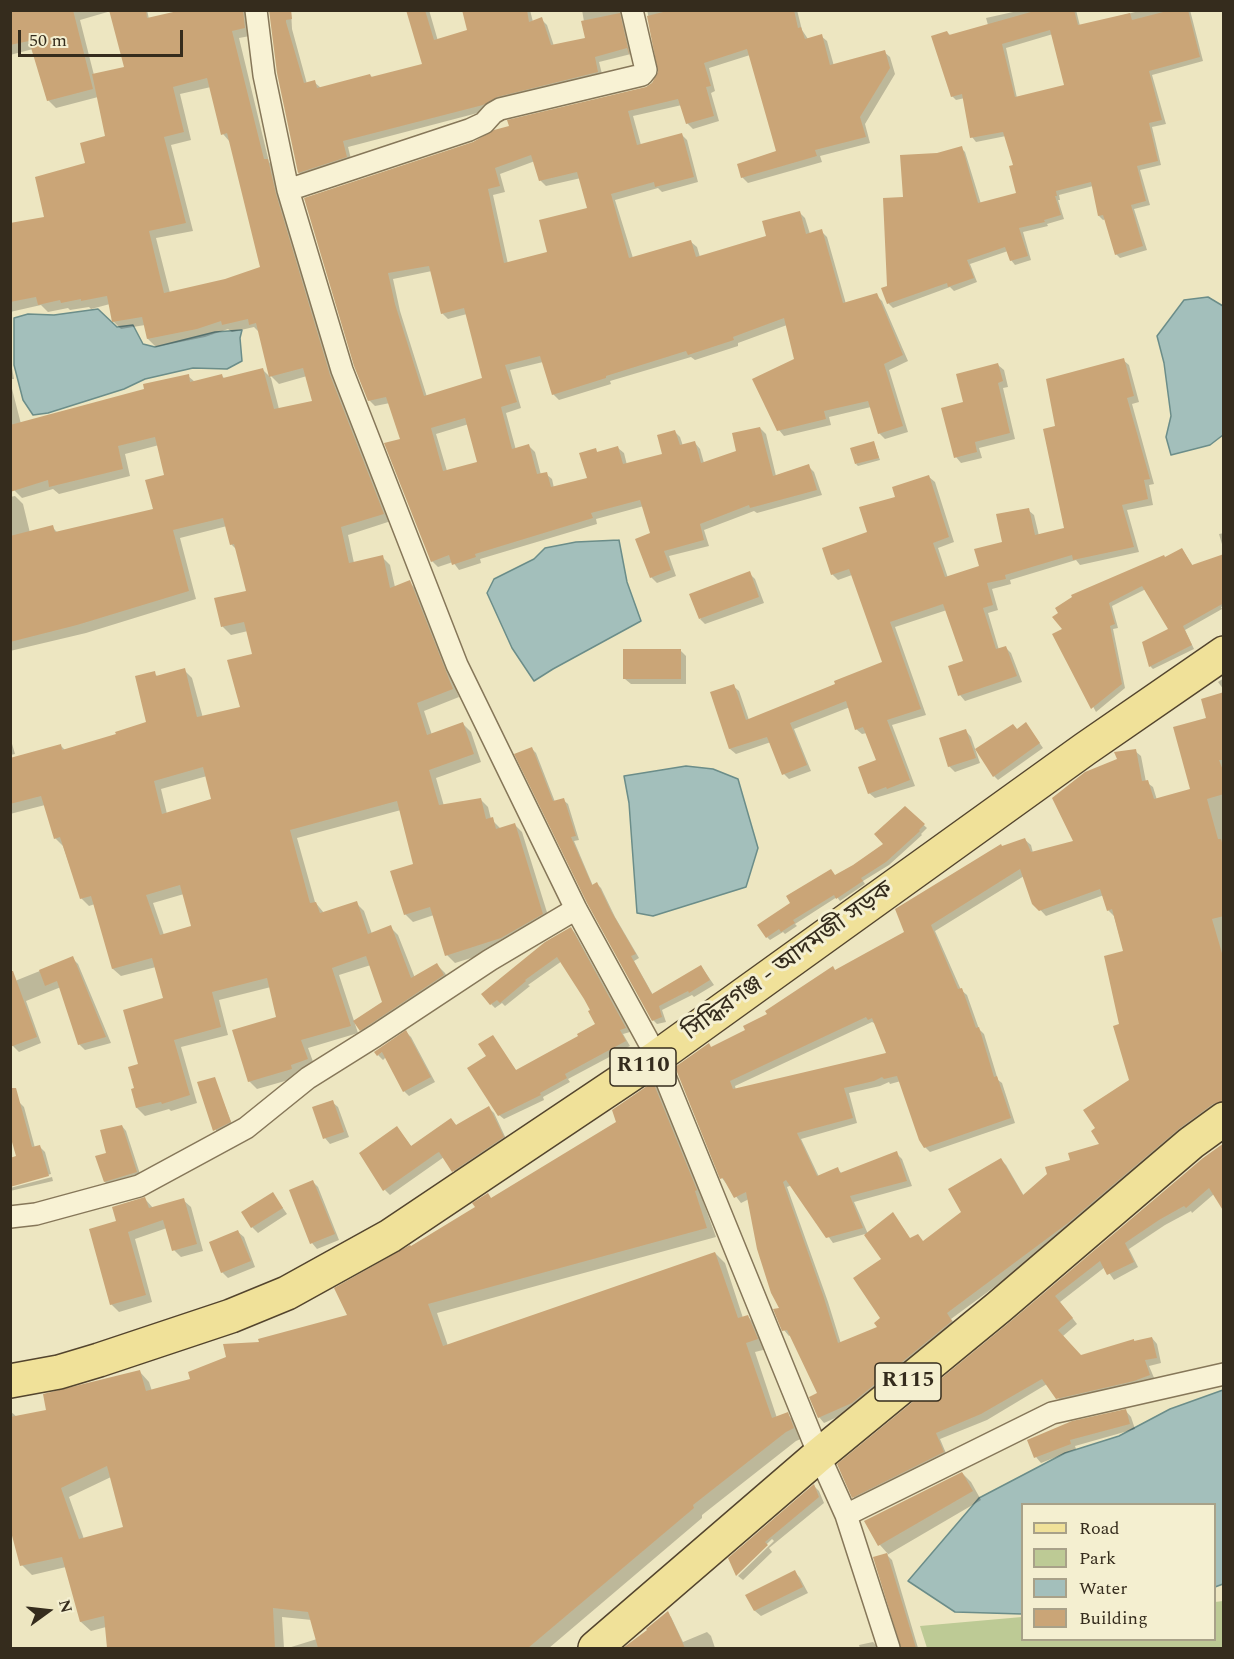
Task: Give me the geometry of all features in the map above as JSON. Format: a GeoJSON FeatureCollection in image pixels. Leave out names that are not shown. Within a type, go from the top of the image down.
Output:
{"type":"FeatureCollection","features":[{"type":"Feature","properties":{"kind":"main road","name":"সিদ্ধিরগঞ্জ - আদমজী সড়ক"},"geometry":{"type":"LineString","coordinates":[[10,1381],[59,1372],[231,1316],[286,1293],[390,1236],[657,1057],[1085,749],[1224,653]]}},
{"type":"Feature","properties":{"kind":"main road","name":"R115"},"geometry":{"type":"LineString","coordinates":[[595,1648],[819,1455],[999,1307],[1191,1143],[1224,1119]]}},
{"type":"Feature","properties":{"kind":"street"},"geometry":{"type":"LineString","coordinates":[[256,10],[264,75],[288,190],[342,370],[457,665],[576,909],[657,1057],[819,1455],[846,1515],[889,1648]]}},
{"type":"Feature","properties":{"kind":"street"},"geometry":{"type":"LineString","coordinates":[[288,190],[469,130],[484,123],[500,109],[642,75],[646,70],[632,10]]}},
{"type":"Feature","properties":{"kind":"street"},"geometry":{"type":"LineString","coordinates":[[10,1217],[36,1214],[139,1186],[246,1128],[308,1078],[490,960],[576,909]]}},
{"type":"Feature","properties":{"kind":"street"},"geometry":{"type":"LineString","coordinates":[[846,1515],[1052,1413],[1224,1374]]}},
{"type":"Feature","properties":{"kind":"green space"},"geometry":{"type":"Polygon","coordinates":[[[1223,1601],[1223,1648],[927,1648],[920,1626],[1021,1617],[1021,1641],[1216,1641],[1216,1602],[1223,1601]]]}},
{"type":"Feature","properties":{"kind":"water"},"geometry":{"type":"Polygon","coordinates":[[[1208,297],[1223,306],[1223,435],[1210,445],[1171,455],[1166,437],[1171,416],[1164,363],[1157,336],[1184,300],[1208,297]]]}},
{"type":"Feature","properties":{"kind":"water"},"geometry":{"type":"Polygon","coordinates":[[[98,309],[117,327],[133,325],[143,344],[155,347],[215,332],[242,330],[240,338],[242,361],[227,369],[193,368],[145,379],[124,389],[48,413],[33,415],[23,400],[14,365],[14,318],[28,314],[54,315],[98,309]]]}},
{"type":"Feature","properties":{"kind":"water"},"geometry":{"type":"Polygon","coordinates":[[[619,540],[627,582],[641,621],[534,681],[512,648],[487,593],[494,579],[534,559],[545,548],[576,542],[619,540]]]}},
{"type":"Feature","properties":{"kind":"water"},"geometry":{"type":"Polygon","coordinates":[[[686,766],[713,769],[738,779],[758,848],[746,887],[653,916],[637,913],[629,803],[624,776],[686,766]]]}},
{"type":"Feature","properties":{"kind":"water"},"geometry":{"type":"Polygon","coordinates":[[[1223,1390],[1223,1584],[1216,1587],[1216,1503],[1021,1503],[1021,1614],[955,1612],[908,1581],[979,1498],[1065,1453],[1119,1436],[1170,1409],[1223,1390]]]}},
{"type":"Feature","properties":{"kind":"building"},"geometry":{"type":"Polygon","coordinates":[[[10,10],[73,10],[93,89],[47,101],[29,41],[10,45],[10,10]]]}},
{"type":"Feature","properties":{"kind":"building"},"geometry":{"type":"Polygon","coordinates":[[[109,10],[146,10],[147,18],[182,10],[243,10],[245,28],[232,31],[264,159],[268,159],[276,194],[330,375],[384,514],[341,527],[349,563],[383,555],[390,588],[410,580],[453,689],[417,703],[427,735],[463,722],[474,754],[429,770],[439,805],[481,798],[486,819],[493,817],[496,829],[515,823],[543,914],[501,938],[445,956],[430,907],[404,915],[390,871],[413,864],[397,801],[290,830],[310,903],[316,902],[320,913],[357,901],[368,934],[391,925],[411,978],[437,963],[444,975],[360,1031],[353,1021],[382,1002],[366,956],[332,968],[351,1026],[301,1040],[308,1059],[291,1065],[292,1069],[248,1082],[232,1030],[276,1017],[267,978],[212,992],[221,1027],[174,1040],[190,1095],[162,1104],[161,1102],[136,1108],[131,1089],[134,1088],[128,1067],[138,1064],[123,1010],[163,998],[152,958],[112,969],[91,896],[80,899],[60,837],[54,839],[41,796],[10,804],[10,758],[61,744],[62,750],[116,734],[115,732],[146,722],[135,676],[155,671],[156,676],[185,668],[197,717],[240,707],[227,660],[252,654],[244,622],[221,627],[214,598],[246,591],[234,544],[230,545],[223,518],[173,530],[189,591],[77,625],[10,642],[10,536],[53,525],[55,532],[153,509],[145,480],[164,475],[155,437],[118,446],[123,469],[49,487],[48,480],[10,492],[10,425],[144,389],[143,384],[189,374],[190,382],[222,374],[223,378],[263,368],[274,409],[312,401],[303,368],[269,377],[256,323],[249,325],[248,319],[222,325],[221,321],[197,329],[147,339],[142,317],[112,322],[107,296],[61,303],[60,300],[38,305],[36,297],[10,302],[10,223],[44,217],[35,177],[85,163],[80,143],[105,136],[92,74],[124,67],[109,10]],[[207,78],[173,87],[184,132],[164,137],[186,223],[149,231],[164,293],[225,279],[260,267],[227,133],[221,135],[207,78]],[[203,767],[154,781],[162,814],[211,799],[203,767]],[[180,885],[146,895],[160,935],[191,926],[180,885]]]}},
{"type":"Feature","properties":{"kind":"building"},"geometry":{"type":"Polygon","coordinates":[[[269,10],[291,10],[292,19],[286,22],[304,83],[315,80],[317,88],[370,74],[371,77],[422,64],[406,10],[425,10],[434,40],[467,30],[462,10],[527,10],[529,22],[542,17],[551,45],[585,38],[581,21],[620,13],[630,57],[627,48],[595,57],[598,72],[497,97],[483,105],[343,141],[347,157],[298,173],[277,73],[269,10]]]}},
{"type":"Feature","properties":{"kind":"building"},"geometry":{"type":"Polygon","coordinates":[[[671,10],[794,10],[798,28],[801,27],[805,39],[822,34],[830,65],[885,50],[890,68],[860,117],[866,137],[815,150],[817,156],[741,178],[737,164],[776,151],[747,49],[704,63],[711,86],[706,87],[714,116],[686,124],[678,99],[628,111],[637,145],[682,133],[694,177],[655,187],[654,182],[611,194],[629,258],[691,240],[696,257],[766,236],[762,221],[800,211],[806,234],[822,229],[843,303],[877,293],[903,355],[884,364],[903,426],[878,434],[868,401],[824,411],[826,419],[777,431],[752,379],[794,359],[784,318],[733,337],[734,340],[688,355],[686,351],[552,395],[540,356],[505,365],[517,402],[501,407],[512,449],[529,444],[537,474],[547,472],[551,487],[587,478],[579,453],[596,448],[597,452],[618,446],[623,464],[662,454],[657,435],[675,430],[680,445],[695,441],[701,463],[736,451],[732,433],[760,427],[773,476],[809,464],[817,490],[750,508],[749,505],[700,524],[704,540],[664,551],[671,570],[650,578],[635,539],[650,533],[640,500],[591,513],[593,518],[475,554],[476,557],[452,565],[449,555],[431,562],[384,443],[400,439],[386,397],[368,401],[354,366],[304,198],[473,142],[494,130],[509,126],[507,120],[646,87],[652,83],[658,72],[647,16],[671,10]],[[531,155],[495,168],[500,186],[488,189],[504,263],[547,252],[539,220],[587,208],[577,172],[539,181],[531,155]],[[429,266],[388,273],[395,304],[424,396],[482,378],[464,308],[441,314],[429,266]],[[465,418],[431,428],[443,471],[477,462],[465,418]]]}},
{"type":"Feature","properties":{"kind":"building"},"geometry":{"type":"Polygon","coordinates":[[[1038,10],[1074,10],[1078,25],[1130,13],[1132,20],[1171,10],[1188,10],[1200,57],[1149,71],[1162,120],[1149,123],[1158,161],[1137,166],[1146,201],[1131,205],[1143,246],[1115,255],[1103,215],[1098,216],[1091,182],[1056,191],[1057,196],[1055,196],[1061,215],[1044,220],[1045,222],[1019,228],[1028,256],[1010,261],[1005,247],[967,260],[974,278],[948,287],[947,283],[887,304],[881,288],[887,286],[883,198],[903,197],[900,155],[937,153],[962,146],[978,203],[1016,193],[1009,166],[1013,165],[1003,132],[970,138],[962,94],[951,97],[931,36],[947,31],[949,35],[1038,10]],[[1050,30],[1002,44],[1015,97],[1064,85],[1050,30]]]}},
{"type":"Feature","properties":{"kind":"building"},"geometry":{"type":"Polygon","coordinates":[[[1124,358],[1134,396],[1127,398],[1150,479],[1144,480],[1148,499],[1122,505],[1134,547],[1073,560],[1072,555],[1005,575],[1006,579],[987,583],[993,605],[983,608],[996,649],[1006,646],[1017,676],[958,696],[948,666],[963,661],[943,604],[890,622],[921,709],[887,720],[910,780],[868,794],[858,767],[876,760],[863,727],[855,730],[846,701],[790,723],[807,765],[782,775],[767,737],[729,749],[710,692],[734,684],[746,720],[882,662],[849,569],[831,575],[822,548],[867,532],[859,507],[895,497],[892,487],[929,475],[949,537],[933,543],[945,577],[979,566],[974,549],[1002,542],[996,514],[1029,508],[1035,535],[1064,528],[1043,429],[1055,426],[1046,379],[1124,358]]]}},
{"type":"Feature","properties":{"kind":"building"},"geometry":{"type":"Polygon","coordinates":[[[998,363],[1003,381],[998,383],[1010,433],[975,442],[977,452],[954,458],[941,408],[963,402],[956,374],[998,363]]]}},
{"type":"Feature","properties":{"kind":"building"},"geometry":{"type":"Polygon","coordinates":[[[874,441],[879,458],[855,464],[850,448],[874,441]]]}},
{"type":"Feature","properties":{"kind":"building"},"geometry":{"type":"Polygon","coordinates":[[[1182,548],[1192,565],[1224,554],[1224,603],[1183,626],[1192,645],[1149,667],[1142,642],[1168,629],[1142,586],[1109,603],[1115,624],[1110,626],[1122,684],[1091,709],[1052,634],[1062,629],[1052,617],[1058,613],[1055,608],[1072,597],[1071,595],[1182,548]]]}},
{"type":"Feature","properties":{"kind":"building"},"geometry":{"type":"Polygon","coordinates":[[[750,571],[759,597],[699,619],[689,594],[750,571]]]}},
{"type":"Feature","properties":{"kind":"building"},"geometry":{"type":"Polygon","coordinates":[[[623,649],[681,649],[681,679],[623,679],[623,649]]]}},
{"type":"Feature","properties":{"kind":"building"},"geometry":{"type":"Polygon","coordinates":[[[1224,692],[1224,760],[1219,760],[1224,773],[1224,794],[1207,799],[1218,839],[1221,839],[1224,849],[1224,916],[1212,919],[1224,960],[1224,1101],[1213,1104],[1180,1128],[1068,1223],[947,1313],[952,1321],[852,1403],[818,1418],[809,1397],[817,1393],[787,1330],[782,1331],[773,1309],[779,1308],[771,1293],[757,1249],[746,1192],[734,1198],[723,1178],[720,1179],[675,1067],[709,1043],[711,1047],[745,1030],[743,1026],[767,1014],[765,1011],[833,966],[835,970],[904,932],[895,909],[1001,844],[1002,846],[1025,838],[1031,852],[1073,841],[1052,798],[1085,772],[1117,759],[1114,752],[1136,749],[1142,781],[1148,780],[1154,799],[1190,789],[1173,727],[1206,718],[1201,699],[1224,692]],[[1020,869],[931,925],[958,989],[962,988],[976,1028],[979,1027],[994,1077],[997,1076],[1011,1118],[924,1148],[919,1140],[897,1076],[884,1079],[882,1077],[844,1088],[853,1118],[797,1133],[817,1176],[838,1167],[840,1173],[897,1151],[907,1181],[850,1196],[863,1228],[826,1238],[786,1180],[783,1182],[838,1343],[877,1327],[874,1323],[880,1318],[853,1278],[881,1259],[864,1235],[893,1212],[910,1238],[918,1234],[923,1241],[961,1212],[948,1189],[1001,1158],[1023,1195],[1047,1174],[1045,1167],[1070,1160],[1068,1153],[1099,1144],[1091,1131],[1095,1128],[1083,1110],[1129,1080],[1113,1026],[1119,1024],[1104,956],[1123,951],[1112,909],[1107,911],[1100,889],[1039,911],[1032,904],[1020,869]],[[866,1017],[730,1081],[733,1089],[886,1053],[872,1018],[868,1020],[866,1017]]]}},
{"type":"Feature","properties":{"kind":"building"},"geometry":{"type":"Polygon","coordinates":[[[1026,722],[1040,743],[993,777],[975,749],[1013,724],[1017,729],[1026,722]]]}},
{"type":"Feature","properties":{"kind":"building"},"geometry":{"type":"Polygon","coordinates":[[[966,729],[976,758],[948,767],[939,738],[966,729]]]}},
{"type":"Feature","properties":{"kind":"building"},"geometry":{"type":"Polygon","coordinates":[[[532,747],[553,801],[564,798],[576,836],[571,837],[592,885],[597,882],[636,954],[631,956],[652,994],[701,965],[710,980],[689,993],[688,991],[659,1006],[662,1017],[652,1021],[587,903],[514,754],[532,747]]]}},
{"type":"Feature","properties":{"kind":"building"},"geometry":{"type":"Polygon","coordinates":[[[905,806],[925,824],[920,831],[886,862],[861,878],[863,881],[836,899],[834,895],[793,920],[795,923],[781,932],[779,929],[766,938],[757,925],[790,903],[786,896],[831,869],[835,875],[883,844],[874,834],[905,806]]]}},
{"type":"Feature","properties":{"kind":"building"},"geometry":{"type":"Polygon","coordinates":[[[571,927],[626,1028],[620,1030],[626,1041],[565,1074],[567,1078],[540,1093],[541,1095],[498,1116],[467,1068],[486,1056],[478,1044],[493,1035],[516,1070],[578,1036],[577,1034],[595,1024],[584,999],[557,957],[525,980],[500,1003],[497,1000],[490,1005],[481,994],[545,942],[571,927]]]}},
{"type":"Feature","properties":{"kind":"building"},"geometry":{"type":"Polygon","coordinates":[[[73,956],[106,1037],[78,1045],[57,981],[45,986],[39,970],[73,956]]]}},
{"type":"Feature","properties":{"kind":"building"},"geometry":{"type":"Polygon","coordinates":[[[10,971],[13,971],[37,1037],[10,1047],[10,971]]]}},
{"type":"Feature","properties":{"kind":"building"},"geometry":{"type":"Polygon","coordinates":[[[406,1030],[431,1077],[403,1092],[382,1052],[377,1056],[374,1052],[406,1030]]]}},
{"type":"Feature","properties":{"kind":"building"},"geometry":{"type":"Polygon","coordinates":[[[215,1077],[231,1122],[213,1131],[197,1082],[215,1077]]]}},
{"type":"Feature","properties":{"kind":"building"},"geometry":{"type":"Polygon","coordinates":[[[653,1082],[697,1190],[695,1191],[707,1228],[428,1304],[443,1346],[715,1252],[738,1318],[748,1315],[758,1339],[746,1343],[772,1418],[788,1412],[794,1428],[693,1505],[694,1508],[528,1648],[318,1648],[308,1612],[273,1608],[275,1648],[107,1648],[104,1616],[80,1622],[62,1557],[20,1566],[10,1528],[10,1417],[46,1410],[43,1394],[140,1370],[146,1391],[190,1379],[188,1372],[226,1357],[223,1344],[259,1342],[258,1339],[347,1315],[334,1288],[411,1246],[475,1207],[472,1203],[488,1193],[491,1198],[616,1122],[612,1110],[653,1082]],[[107,1466],[61,1488],[79,1539],[123,1527],[107,1466]]]}},
{"type":"Feature","properties":{"kind":"building"},"geometry":{"type":"Polygon","coordinates":[[[10,1088],[16,1088],[32,1147],[40,1145],[49,1176],[10,1187],[10,1158],[16,1156],[10,1135],[10,1088]]]}},
{"type":"Feature","properties":{"kind":"building"},"geometry":{"type":"Polygon","coordinates":[[[333,1100],[344,1132],[323,1139],[312,1107],[333,1100]]]}},
{"type":"Feature","properties":{"kind":"building"},"geometry":{"type":"Polygon","coordinates":[[[489,1106],[504,1137],[452,1172],[439,1152],[383,1191],[359,1153],[397,1126],[411,1146],[451,1118],[456,1125],[489,1106]]]}},
{"type":"Feature","properties":{"kind":"building"},"geometry":{"type":"Polygon","coordinates":[[[122,1125],[137,1172],[104,1182],[95,1156],[106,1153],[100,1130],[122,1125]]]}},
{"type":"Feature","properties":{"kind":"building"},"geometry":{"type":"Polygon","coordinates":[[[1224,1143],[1224,1212],[1209,1188],[1186,1208],[1184,1206],[1159,1220],[1125,1243],[1134,1262],[1107,1275],[1100,1261],[1055,1296],[1073,1318],[1058,1330],[1081,1355],[1134,1339],[1134,1341],[1152,1337],[1157,1358],[1145,1360],[1150,1375],[1134,1381],[1056,1399],[1042,1379],[981,1414],[936,1433],[944,1452],[852,1498],[837,1464],[1011,1321],[1203,1158],[1224,1143]]]}},
{"type":"Feature","properties":{"kind":"building"},"geometry":{"type":"Polygon","coordinates":[[[313,1180],[335,1234],[310,1244],[289,1190],[313,1180]]]}},
{"type":"Feature","properties":{"kind":"building"},"geometry":{"type":"Polygon","coordinates":[[[273,1192],[283,1208],[251,1228],[241,1212],[273,1192]]]}},
{"type":"Feature","properties":{"kind":"building"},"geometry":{"type":"Polygon","coordinates":[[[145,1197],[149,1208],[184,1198],[197,1244],[172,1251],[163,1220],[128,1232],[146,1295],[110,1305],[89,1229],[116,1221],[112,1207],[145,1197]]]}},
{"type":"Feature","properties":{"kind":"building"},"geometry":{"type":"Polygon","coordinates":[[[238,1230],[251,1261],[221,1273],[209,1242],[238,1230]]]}},
{"type":"Feature","properties":{"kind":"building"},"geometry":{"type":"Polygon","coordinates":[[[1126,1409],[1130,1424],[1070,1440],[1071,1444],[1034,1458],[1027,1440],[1072,1421],[1126,1409]]]}},
{"type":"Feature","properties":{"kind":"building"},"geometry":{"type":"Polygon","coordinates":[[[962,1472],[973,1491],[878,1546],[864,1521],[962,1472]]]}},
{"type":"Feature","properties":{"kind":"building"},"geometry":{"type":"Polygon","coordinates":[[[814,1484],[819,1497],[765,1542],[768,1545],[736,1576],[728,1558],[814,1484]]]}},
{"type":"Feature","properties":{"kind":"building"},"geometry":{"type":"Polygon","coordinates":[[[887,1553],[916,1648],[901,1648],[873,1557],[887,1553]]]}},
{"type":"Feature","properties":{"kind":"building"},"geometry":{"type":"Polygon","coordinates":[[[795,1570],[803,1587],[754,1611],[745,1595],[795,1570]]]}},
{"type":"Feature","properties":{"kind":"building"},"geometry":{"type":"Polygon","coordinates":[[[668,1611],[685,1648],[623,1648],[647,1630],[668,1611]]]}}]}
